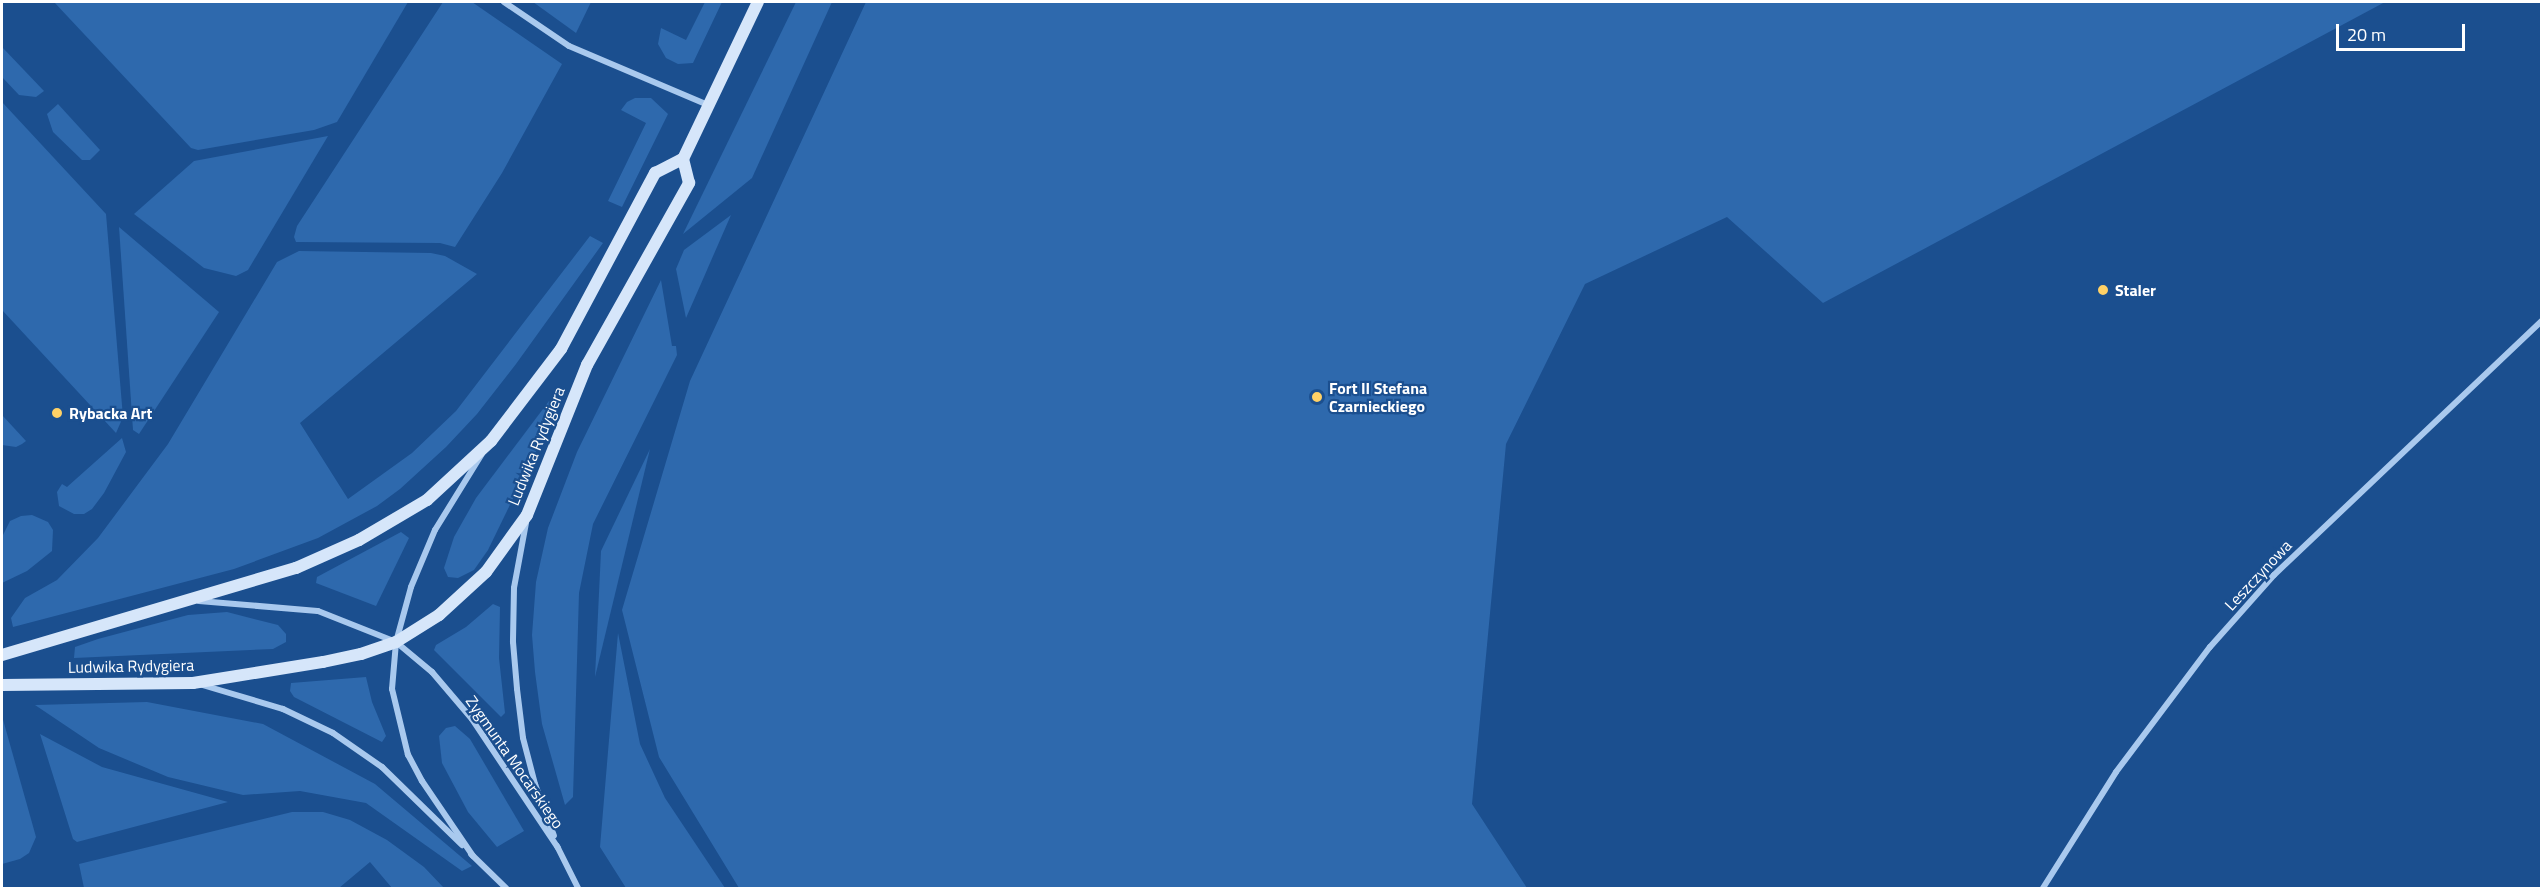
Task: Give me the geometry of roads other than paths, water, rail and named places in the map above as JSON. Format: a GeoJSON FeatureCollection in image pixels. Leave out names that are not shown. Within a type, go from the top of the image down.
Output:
{"type":"FeatureCollection","features":[{"type":"Feature","properties":{"kind":"street"},"geometry":{"type":"LineString","coordinates":[[504,2],[569,46],[708,105]]}},
{"type":"Feature","properties":{"kind":"street"},"geometry":{"type":"LineString","coordinates":[[683,159],[758,2]]}},
{"type":"Feature","properties":{"kind":"street","name":"Ludwika Rydygiera"},"geometry":{"type":"LineString","coordinates":[[2,655],[296,568],[359,540],[426,500],[491,441],[561,349],[655,173],[683,159],[689,183],[587,365],[527,515],[493,564],[439,615],[396,642],[361,654],[323,662],[193,682],[2,685]]}},
{"type":"Feature","properties":{"kind":"street","name":"Leszczynowa"},"geometry":{"type":"LineString","coordinates":[[2043,888],[2116,772],[2224,631],[2295,555],[2541,321]]}},
{"type":"Feature","properties":{"kind":"street"},"geometry":{"type":"LineString","coordinates":[[473,856],[422,781],[408,755],[392,688],[396,642],[411,587],[435,530],[491,441]]}},
{"type":"Feature","properties":{"kind":"street","name":"Zygmunta Mocarskiego"},"geometry":{"type":"LineString","coordinates":[[527,515],[514,588],[513,642],[517,689],[523,738],[558,848]]}},
{"type":"Feature","properties":{"kind":"street","name":"Zygmunta Mocarskiego"},"geometry":{"type":"LineString","coordinates":[[193,600],[290,607],[318,612],[396,642],[432,672],[472,719],[558,848],[578,888]]}},
{"type":"Feature","properties":{"kind":"street"},"geometry":{"type":"LineString","coordinates":[[193,682],[283,709],[333,733],[382,767],[506,888]]}},
{"type":"Feature","properties":{"kind":"place","name":"Staler"},"geometry":{"type":"Point","coordinates":[2103,290]}},
{"type":"Feature","properties":{"kind":"place","name":"Fort II Stefana Czarnieckiego"},"geometry":{"type":"Point","coordinates":[1317,397]}},
{"type":"Feature","properties":{"kind":"place","name":"Rybacka Art"},"geometry":{"type":"Point","coordinates":[57,413]}}]}
